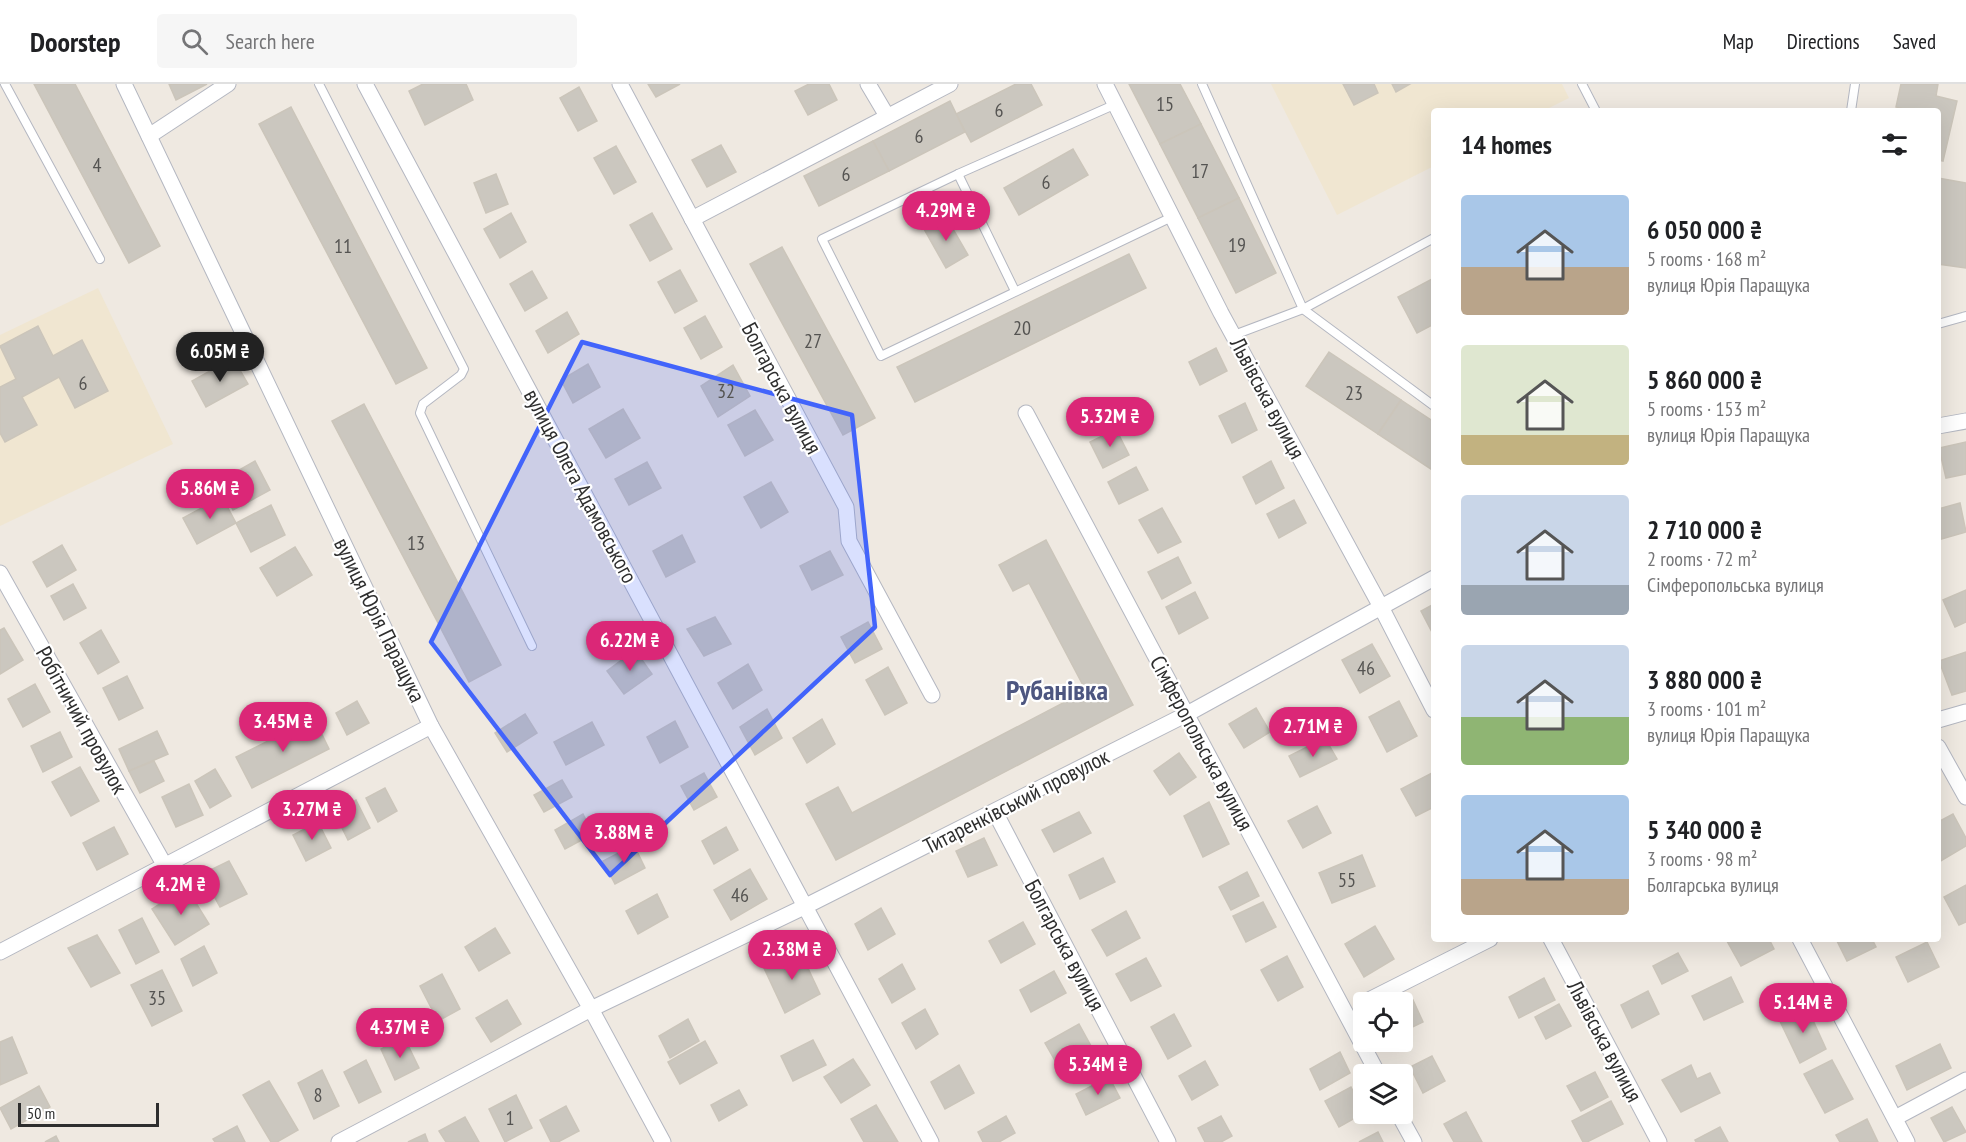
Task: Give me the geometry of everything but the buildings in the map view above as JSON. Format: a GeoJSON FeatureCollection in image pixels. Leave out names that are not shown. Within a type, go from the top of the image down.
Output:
{"type":"FeatureCollection","features":[{"type":"Feature","properties":{"kind":"street","name":"вулиця Юрія Паращука"},"geometry":{"type":"LineString","coordinates":[[124,84],[431,726],[591,1009],[663,1142]]}},
{"type":"Feature","properties":{"kind":"street"},"geometry":{"type":"LineString","coordinates":[[149,136],[228,84]]}},
{"type":"Feature","properties":{"kind":"street","name":"вулиця Олега Адамовського"},"geometry":{"type":"LineString","coordinates":[[365,84],[931,1142]]}},
{"type":"Feature","properties":{"kind":"street","name":"Болгарська вулиця"},"geometry":{"type":"LineString","coordinates":[[620,84],[846,507],[849,541],[932,695]]}},
{"type":"Feature","properties":{"kind":"street"},"geometry":{"type":"LineString","coordinates":[[868,84],[887,116]]}},
{"type":"Feature","properties":{"kind":"street"},"geometry":{"type":"LineString","coordinates":[[692,219],[950,84]]}},
{"type":"Feature","properties":{"kind":"street","name":"Львівська вулиця"},"geometry":{"type":"LineString","coordinates":[[1105,84],[1172,217],[1381,607],[1431,705]]}},
{"type":"Feature","properties":{"kind":"street","name":"Сімферопольська вулиця"},"geometry":{"type":"LineString","coordinates":[[1026,413],[1373,1064]]}},
{"type":"Feature","properties":{"kind":"street"},"geometry":{"type":"LineString","coordinates":[[1941,425],[1966,421]]}},
{"type":"Feature","properties":{"kind":"street","name":"Робітничий провулок"},"geometry":{"type":"LineString","coordinates":[[0,573],[165,866]]}},
{"type":"Feature","properties":{"kind":"street","name":"Титаренківський провулок"},"geometry":{"type":"LineString","coordinates":[[339,1142],[591,1009],[806,906],[1187,714],[1431,580]]}},
{"type":"Feature","properties":{"kind":"street"},"geometry":{"type":"LineString","coordinates":[[1941,719],[1966,712]]}},
{"type":"Feature","properties":{"kind":"street"},"geometry":{"type":"LineString","coordinates":[[0,952],[431,726]]}},
{"type":"Feature","properties":{"kind":"street"},"geometry":{"type":"LineString","coordinates":[[1941,752],[1966,797]]}},
{"type":"Feature","properties":{"kind":"street","name":"Болгарська вулиця"},"geometry":{"type":"LineString","coordinates":[[995,812],[1168,1142]]}},
{"type":"Feature","properties":{"kind":"street"},"geometry":{"type":"LineString","coordinates":[[1384,992],[1484,942]]}},
{"type":"Feature","properties":{"kind":"street","name":"Львівська вулиця"},"geometry":{"type":"LineString","coordinates":[[1553,942],[1659,1142]]}},
{"type":"Feature","properties":{"kind":"street"},"geometry":{"type":"LineString","coordinates":[[1802,942],[1907,1142]]}},
{"type":"Feature","properties":{"kind":"street"},"geometry":{"type":"LineString","coordinates":[[1345,1012],[1353,1008]]}},
{"type":"Feature","properties":{"kind":"street"},"geometry":{"type":"LineString","coordinates":[[1895,1118],[1966,1080]]}},
{"type":"Feature","properties":{"kind":"street"},"geometry":{"type":"LineString","coordinates":[[1404,1124],[1414,1142]]}},
{"type":"Feature","properties":{"kind":"lane"},"geometry":{"type":"LineString","coordinates":[[5,84],[100,259]]}},
{"type":"Feature","properties":{"kind":"lane"},"geometry":{"type":"LineString","coordinates":[[319,84],[464,369],[461,375],[423,405],[420,413],[532,646]]}},
{"type":"Feature","properties":{"kind":"lane"},"geometry":{"type":"LineString","coordinates":[[1202,84],[1303,309],[1431,404]]}},
{"type":"Feature","properties":{"kind":"lane"},"geometry":{"type":"LineString","coordinates":[[1582,84],[1594,108]]}},
{"type":"Feature","properties":{"kind":"lane"},"geometry":{"type":"LineString","coordinates":[[1851,108],[1855,84]]}},
{"type":"Feature","properties":{"kind":"lane"},"geometry":{"type":"LineString","coordinates":[[1116,104],[958,174],[822,239],[881,356],[1172,217]]}},
{"type":"Feature","properties":{"kind":"lane"},"geometry":{"type":"LineString","coordinates":[[958,174],[1015,291]]}},
{"type":"Feature","properties":{"kind":"lane"},"geometry":{"type":"LineString","coordinates":[[1234,335],[1303,309],[1431,240]]}},
{"type":"Feature","properties":{"kind":"lane"},"geometry":{"type":"LineString","coordinates":[[1941,323],[1966,316]]}},
{"type":"Feature","properties":{"kind":"highlighted area"},"geometry":{"type":"Polygon","coordinates":[[[582,342],[852,415],[875,627],[610,875],[431,642],[582,342]]]}},
{"type":"Feature","properties":{"kind":"shaded area"},"geometry":{"type":"Polygon","coordinates":[[[1271,84],[1562,84],[1569,98],[1549,108],[1431,108],[1431,168],[1337,215],[1271,84]]]}},
{"type":"Feature","properties":{"kind":"shaded area"},"geometry":{"type":"Polygon","coordinates":[[[98,288],[173,444],[0,526],[0,335],[98,288]]]}},
{"type":"Feature","properties":{"kind":"district","name":"Рубанівка"},"geometry":{"type":"Point","coordinates":[1057,690]}}]}
